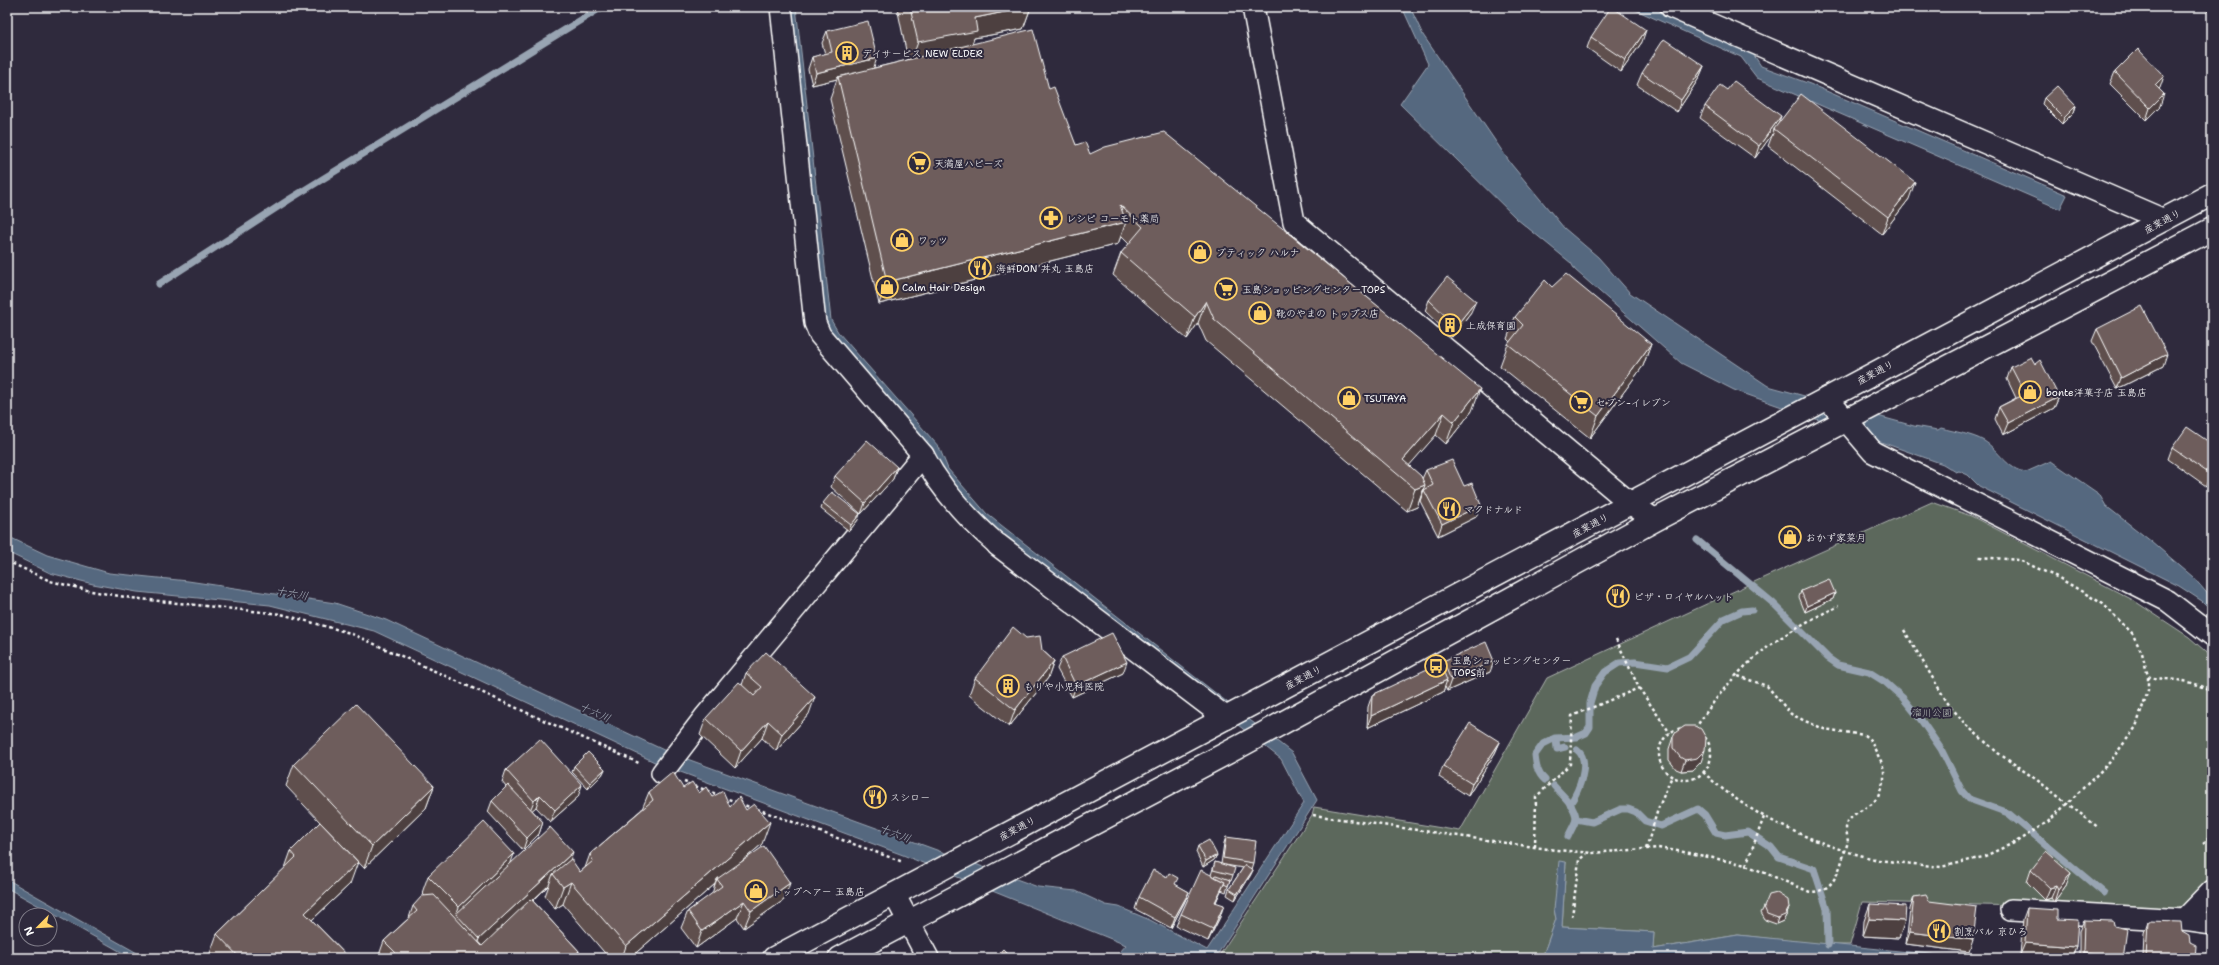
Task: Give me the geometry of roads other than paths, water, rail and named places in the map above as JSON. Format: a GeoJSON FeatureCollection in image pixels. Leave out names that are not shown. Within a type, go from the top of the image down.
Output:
{"type":"FeatureCollection","features":[{"type":"Feature","properties":{"kind":"street"},"geometry":{"type":"LineString","coordinates":[[780,7],[815,323],[820,335],[923,456],[933,475],[978,528],[998,545],[1226,718]]}},
{"type":"Feature","properties":{"kind":"street"},"geometry":{"type":"LineString","coordinates":[[1253,7],[1294,222],[1630,504],[1655,520]]}},
{"type":"Feature","properties":{"kind":"street"},"geometry":{"type":"LineString","coordinates":[[1671,7],[2164,220],[2208,235]]}},
{"type":"Feature","properties":{"kind":"street","name":"産業通り"},"geometry":{"type":"LineString","coordinates":[[894,894],[2212,194]]}},
{"type":"Feature","properties":{"kind":"street"},"geometry":{"type":"LineString","coordinates":[[840,958],[1244,744],[1655,520],[2208,235]]}},
{"type":"Feature","properties":{"kind":"street"},"geometry":{"type":"LineString","coordinates":[[1827,398],[1845,421],[1873,452],[2168,601],[2212,636]]}},
{"type":"Feature","properties":{"kind":"street"},"geometry":{"type":"LineString","coordinates":[[662,773],[704,718],[923,456]]}},
{"type":"Feature","properties":{"kind":"street"},"geometry":{"type":"LineString","coordinates":[[2184,920],[2212,891]]}},
{"type":"Feature","properties":{"kind":"street"},"geometry":{"type":"LineString","coordinates":[[774,958],[894,894],[928,958]]}},
{"type":"Feature","properties":{"kind":"street"},"geometry":{"type":"LineString","coordinates":[[2011,910],[2184,920],[2212,924]]}},
{"type":"Feature","properties":{"kind":"water"},"geometry":{"type":"Polygon","coordinates":[[[786,7],[796,7],[831,320],[838,332],[939,447],[948,469],[987,514],[1292,753],[1317,800],[1217,955],[1220,958],[1115,958],[1126,945],[903,855],[659,764],[374,631],[270,605],[137,592],[93,584],[50,573],[7,552],[7,536],[47,555],[109,573],[188,581],[335,603],[386,620],[668,752],[1038,887],[1076,891],[1106,905],[1119,907],[1150,920],[1207,950],[1304,803],[1281,759],[979,520],[824,326],[786,7]]]}},
{"type":"Feature","properties":{"kind":"water"},"geometry":{"type":"Polygon","coordinates":[[[1402,7],[1410,7],[1423,35],[1511,164],[1564,228],[1598,257],[1630,293],[1768,386],[1914,426],[1938,430],[1941,428],[1963,433],[1984,441],[2008,464],[2014,468],[2026,472],[2051,461],[2099,494],[2106,506],[2193,577],[2212,599],[2212,611],[2202,601],[2179,586],[1979,486],[1968,475],[1959,471],[1956,472],[1943,464],[1734,390],[1681,363],[1575,270],[1571,263],[1517,219],[1400,104],[1428,64],[1402,7]]]}},
{"type":"Feature","properties":{"kind":"water"},"geometry":{"type":"Polygon","coordinates":[[[1629,7],[1653,7],[1750,49],[1761,66],[1810,84],[2067,195],[2060,209],[1757,78],[1741,57],[1629,7]]]}},
{"type":"Feature","properties":{"kind":"water"},"geometry":{"type":"Polygon","coordinates":[[[1559,861],[1566,862],[1562,927],[1654,932],[1653,949],[1738,935],[1970,958],[1542,958],[1556,919],[1554,909],[1559,861]]]}},
{"type":"Feature","properties":{"kind":"water"},"geometry":{"type":"Polygon","coordinates":[[[7,879],[56,907],[41,907],[7,888],[7,879]]]}},
{"type":"Feature","properties":{"kind":"water"},"geometry":{"type":"Polygon","coordinates":[[[58,908],[146,958],[132,958],[58,917],[58,908]]]}},
{"type":"Feature","properties":{"kind":"waterway"},"geometry":{"type":"LineString","coordinates":[[159,284],[290,199],[602,7]]}},
{"type":"Feature","properties":{"kind":"waterway"},"geometry":{"type":"LineString","coordinates":[[1697,540],[1773,603],[1828,658],[1838,665],[1869,672],[1885,682],[1903,698],[1921,720],[1941,749],[1962,791],[1969,799],[2008,813],[2104,893]]}},
{"type":"Feature","properties":{"kind":"waterway"},"geometry":{"type":"LineString","coordinates":[[1545,780],[1536,765],[1535,755],[1543,744],[1555,738],[1577,737],[1586,733],[1590,727],[1590,703],[1595,686],[1605,672],[1619,663],[1635,662],[1668,667],[1689,657],[1724,619],[1742,611],[1752,610]]}},
{"type":"Feature","properties":{"kind":"waterway"},"geometry":{"type":"LineString","coordinates":[[1556,739],[1557,749],[1565,747]]}},
{"type":"Feature","properties":{"kind":"waterway"},"geometry":{"type":"LineString","coordinates":[[1570,804],[1577,792],[1582,777],[1583,761],[1577,750]]}},
{"type":"Feature","properties":{"kind":"waterway"},"geometry":{"type":"LineString","coordinates":[[1554,786],[1574,809],[1576,819],[1568,837]]}},
{"type":"Feature","properties":{"kind":"waterway"},"geometry":{"type":"LineString","coordinates":[[1576,819],[1592,822],[1621,809],[1628,809],[1636,812],[1645,821],[1661,826],[1698,809],[1705,815],[1716,833],[1725,835],[1748,832],[1771,847],[1779,857],[1814,869],[1827,909],[1828,945]]}},
{"type":"Feature","properties":{"kind":"place","name":"デイサービス NEW ELDER"},"geometry":{"type":"Point","coordinates":[847,53]}},
{"type":"Feature","properties":{"kind":"place","name":"天満屋ハピーズ"},"geometry":{"type":"Point","coordinates":[919,163]}},
{"type":"Feature","properties":{"kind":"place","name":"レシピ コーモト薬局"},"geometry":{"type":"Point","coordinates":[1051,218]}},
{"type":"Feature","properties":{"kind":"place","name":"ワッツ"},"geometry":{"type":"Point","coordinates":[902,240]}},
{"type":"Feature","properties":{"kind":"place","name":"ブティック ハルナ"},"geometry":{"type":"Point","coordinates":[1200,252]}},
{"type":"Feature","properties":{"kind":"place","name":"海鮮DON 丼丸 玉島店"},"geometry":{"type":"Point","coordinates":[980,268]}},
{"type":"Feature","properties":{"kind":"place","name":"Calm Hair Design"},"geometry":{"type":"Point","coordinates":[887,287]}},
{"type":"Feature","properties":{"kind":"place","name":"玉島ショッピングセンターTOPS"},"geometry":{"type":"Point","coordinates":[1226,289]}},
{"type":"Feature","properties":{"kind":"place","name":"靴のやまの トップス店"},"geometry":{"type":"Point","coordinates":[1260,313]}},
{"type":"Feature","properties":{"kind":"place","name":"上成保育園"},"geometry":{"type":"Point","coordinates":[1450,325]}},
{"type":"Feature","properties":{"kind":"place","name":"bonte洋菓子店 玉島店"},"geometry":{"type":"Point","coordinates":[2030,392]}},
{"type":"Feature","properties":{"kind":"place","name":"TSUTAYA"},"geometry":{"type":"Point","coordinates":[1349,398]}},
{"type":"Feature","properties":{"kind":"place","name":"セブン-イレブン"},"geometry":{"type":"Point","coordinates":[1581,402]}},
{"type":"Feature","properties":{"kind":"place","name":"マクドナルド"},"geometry":{"type":"Point","coordinates":[1449,509]}},
{"type":"Feature","properties":{"kind":"place","name":"おかず家菜月"},"geometry":{"type":"Point","coordinates":[1790,537]}},
{"type":"Feature","properties":{"kind":"place","name":"ピザ・ロイヤルハット"},"geometry":{"type":"Point","coordinates":[1618,596]}},
{"type":"Feature","properties":{"kind":"place","name":"玉島ショッピングセンター TOPS前"},"geometry":{"type":"Point","coordinates":[1436,666]}},
{"type":"Feature","properties":{"kind":"place","name":"もりや小児科医院"},"geometry":{"type":"Point","coordinates":[1008,686]}},
{"type":"Feature","properties":{"kind":"place","name":"スシロー"},"geometry":{"type":"Point","coordinates":[875,797]}},
{"type":"Feature","properties":{"kind":"place","name":"トップヘアー 玉島店"},"geometry":{"type":"Point","coordinates":[756,891]}},
{"type":"Feature","properties":{"kind":"place","name":"割烹バル 京ひろ"},"geometry":{"type":"Point","coordinates":[1939,931]}},
{"type":"Feature","properties":{"kind":"water label","name":"十六川"},"geometry":{"type":"Point","coordinates":[292,593]}},
{"type":"Feature","properties":{"kind":"water label","name":"十六川"},"geometry":{"type":"Point","coordinates":[595,712]}},
{"type":"Feature","properties":{"kind":"water label","name":"十六川"},"geometry":{"type":"Point","coordinates":[895,833]}},
{"type":"Feature","properties":{"kind":"park label","name":"溜川公園"},"geometry":{"type":"Point","coordinates":[1932,712]}}]}
